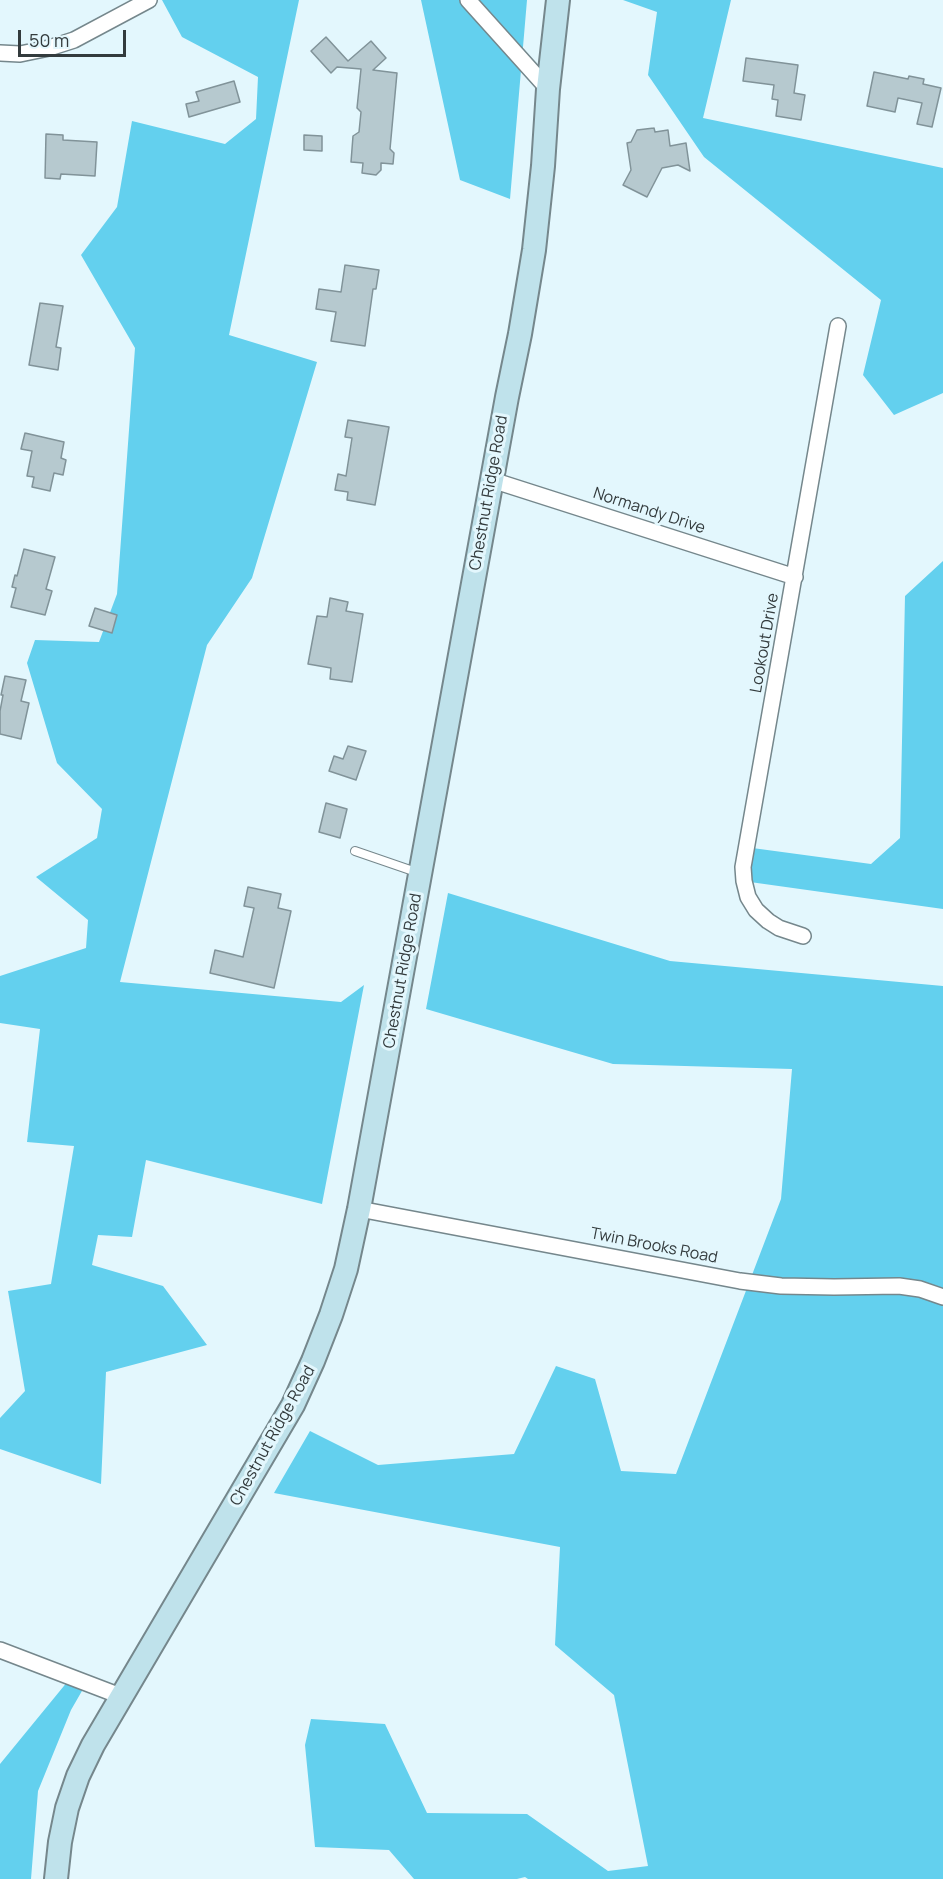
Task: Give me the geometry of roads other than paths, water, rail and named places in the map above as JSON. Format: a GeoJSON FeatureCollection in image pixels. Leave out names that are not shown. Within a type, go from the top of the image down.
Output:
{"type":"FeatureCollection","features":[{"type":"Feature","properties":{"kind":"main road","name":"Chestnut Ridge Road"},"geometry":{"type":"LineString","coordinates":[[56,1879],[60,1842],[78,1776],[93,1745],[292,1405],[314,1361],[346,1269],[359,1209],[520,334],[534,250],[558,0]]}},
{"type":"Feature","properties":{"kind":"street"},"geometry":{"type":"LineString","coordinates":[[0,53],[20,54],[74,40],[149,0]]}},
{"type":"Feature","properties":{"kind":"street"},"geometry":{"type":"LineString","coordinates":[[468,0],[548,89]]}},
{"type":"Feature","properties":{"kind":"street","name":"Lookout Drive"},"geometry":{"type":"LineString","coordinates":[[803,936],[779,928],[756,910],[748,897],[743,867],[838,326]]}},
{"type":"Feature","properties":{"kind":"street","name":"Normandy Drive"},"geometry":{"type":"LineString","coordinates":[[492,480],[795,577]]}},
{"type":"Feature","properties":{"kind":"street","name":"Twin Brooks Road"},"geometry":{"type":"LineString","coordinates":[[359,1209],[740,1281],[781,1286],[899,1286],[920,1289],[943,1297]]}},
{"type":"Feature","properties":{"kind":"street"},"geometry":{"type":"LineString","coordinates":[[0,1650],[123,1697]]}},
{"type":"Feature","properties":{"kind":"lane"},"geometry":{"type":"LineString","coordinates":[[356,851],[420,873]]}}]}
